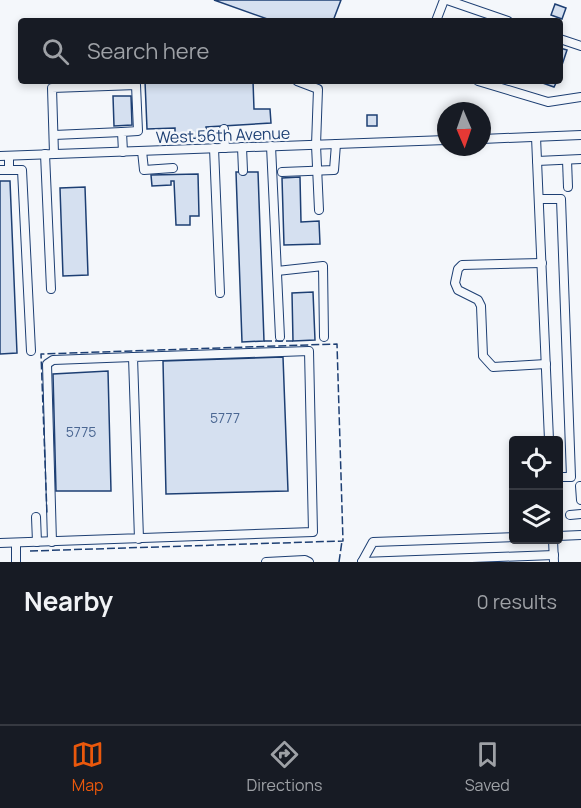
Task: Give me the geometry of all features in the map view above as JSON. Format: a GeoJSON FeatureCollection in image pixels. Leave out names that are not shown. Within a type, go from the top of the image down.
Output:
{"type":"FeatureCollection","features":[{"type":"Feature","properties":{"kind":"street"},"geometry":{"type":"LineString","coordinates":[[437,18],[445,0],[485,17]]}},
{"type":"Feature","properties":{"kind":"street"},"geometry":{"type":"LineString","coordinates":[[563,40],[581,46]]}},
{"type":"Feature","properties":{"kind":"street"},"geometry":{"type":"LineString","coordinates":[[305,84],[318,89],[316,145],[319,210]]}},
{"type":"Feature","properties":{"kind":"street"},"geometry":{"type":"LineString","coordinates":[[488,84],[548,102],[581,97]]}},
{"type":"Feature","properties":{"kind":"street"},"geometry":{"type":"LineString","coordinates":[[54,135],[138,131],[136,85],[50,85],[54,154]]}},
{"type":"Feature","properties":{"kind":"street"},"geometry":{"type":"LineString","coordinates":[[224,129],[225,148]]}},
{"type":"Feature","properties":{"kind":"street"},"geometry":{"type":"LineString","coordinates":[[122,132],[123,152]]}},
{"type":"Feature","properties":{"kind":"street"},"geometry":{"type":"LineString","coordinates":[[491,139],[581,135]]}},
{"type":"Feature","properties":{"kind":"street"},"geometry":{"type":"LineString","coordinates":[[536,137],[549,436]]}},
{"type":"Feature","properties":{"kind":"street","name":"West 56th Avenue"},"geometry":{"type":"LineString","coordinates":[[4,156],[437,140]]}},
{"type":"Feature","properties":{"kind":"street"},"geometry":{"type":"LineString","coordinates":[[282,172],[334,170],[336,144]]}},
{"type":"Feature","properties":{"kind":"street"},"geometry":{"type":"LineString","coordinates":[[271,146],[280,337]]}},
{"type":"Feature","properties":{"kind":"street"},"geometry":{"type":"LineString","coordinates":[[242,147],[243,171]]}},
{"type":"Feature","properties":{"kind":"street"},"geometry":{"type":"LineString","coordinates":[[214,148],[220,293]]}},
{"type":"Feature","properties":{"kind":"street"},"geometry":{"type":"LineString","coordinates":[[142,151],[144,170],[173,168]]}},
{"type":"Feature","properties":{"kind":"street"},"geometry":{"type":"LineString","coordinates":[[45,154],[51,289]]}},
{"type":"Feature","properties":{"kind":"street"},"geometry":{"type":"LineString","coordinates":[[4,156],[9,170]]}},
{"type":"Feature","properties":{"kind":"street"},"geometry":{"type":"LineString","coordinates":[[537,161],[581,159]]}},
{"type":"Feature","properties":{"kind":"street"},"geometry":{"type":"LineString","coordinates":[[567,160],[568,187]]}},
{"type":"Feature","properties":{"kind":"street"},"geometry":{"type":"LineString","coordinates":[[0,170],[22,170],[31,351]]}},
{"type":"Feature","properties":{"kind":"street"},"geometry":{"type":"LineString","coordinates":[[539,199],[561,200],[571,477],[563,477]]}},
{"type":"Feature","properties":{"kind":"street"},"geometry":{"type":"LineString","coordinates":[[542,263],[462,266],[458,269],[456,283],[458,290],[478,300],[481,306],[483,356],[486,362],[493,367],[546,364]]}},
{"type":"Feature","properties":{"kind":"street"},"geometry":{"type":"LineString","coordinates":[[277,270],[323,266],[324,337]]}},
{"type":"Feature","properties":{"kind":"street"},"geometry":{"type":"LineString","coordinates":[[0,543],[52,542],[313,532],[309,351],[53,360],[47,364],[52,542]]}},
{"type":"Feature","properties":{"kind":"street"},"geometry":{"type":"LineString","coordinates":[[133,357],[139,538]]}},
{"type":"Feature","properties":{"kind":"street"},"geometry":{"type":"LineString","coordinates":[[580,486],[581,500]]}},
{"type":"Feature","properties":{"kind":"street"},"geometry":{"type":"LineString","coordinates":[[570,515],[581,514]]}},
{"type":"Feature","properties":{"kind":"street"},"geometry":{"type":"LineString","coordinates":[[36,517],[37,542]]}},
{"type":"Feature","properties":{"kind":"street"},"geometry":{"type":"LineString","coordinates":[[563,536],[581,535]]}},
{"type":"Feature","properties":{"kind":"street"},"geometry":{"type":"LineString","coordinates":[[362,562],[374,542],[509,537]]}},
{"type":"Feature","properties":{"kind":"street"},"geometry":{"type":"LineString","coordinates":[[16,543],[16,562]]}},
{"type":"Feature","properties":{"kind":"street"},"geometry":{"type":"LineString","coordinates":[[362,562],[554,559]]}},
{"type":"Feature","properties":{"kind":"street"},"geometry":{"type":"LineString","coordinates":[[266,562],[304,560],[309,562]]}},
{"type":"Feature","properties":{"kind":"building"},"geometry":{"type":"Polygon","coordinates":[[[214,0],[341,0],[334,18],[265,18],[214,0]]]}},
{"type":"Feature","properties":{"kind":"building"},"geometry":{"type":"Polygon","coordinates":[[[555,4],[566,8],[562,18],[551,15],[555,4]]]}},
{"type":"Feature","properties":{"kind":"building"},"geometry":{"type":"Polygon","coordinates":[[[563,49],[567,50],[563,62],[563,49]]]}},
{"type":"Feature","properties":{"kind":"building"},"geometry":{"type":"Polygon","coordinates":[[[145,84],[253,84],[254,109],[270,109],[271,123],[206,127],[207,138],[175,139],[175,128],[147,129],[145,84]]]}},
{"type":"Feature","properties":{"kind":"building"},"geometry":{"type":"Polygon","coordinates":[[[113,96],[131,96],[132,125],[114,126],[113,96]]]}},
{"type":"Feature","properties":{"kind":"building"},"geometry":{"type":"Polygon","coordinates":[[[367,115],[377,115],[377,126],[367,126],[367,115]]]}},
{"type":"Feature","properties":{"kind":"building"},"geometry":{"type":"Polygon","coordinates":[[[236,172],[258,172],[264,341],[242,342],[236,172]]]}},
{"type":"Feature","properties":{"kind":"building"},"geometry":{"type":"Polygon","coordinates":[[[198,174],[199,216],[190,216],[190,225],[176,225],[174,181],[171,181],[171,185],[152,186],[151,175],[198,174]]]}},
{"type":"Feature","properties":{"kind":"building"},"geometry":{"type":"Polygon","coordinates":[[[300,177],[301,222],[319,221],[320,244],[284,245],[282,178],[300,177]]]}},
{"type":"Feature","properties":{"kind":"building"},"geometry":{"type":"Polygon","coordinates":[[[0,181],[10,181],[17,353],[0,354],[0,181]]]}},
{"type":"Feature","properties":{"kind":"building"},"geometry":{"type":"Polygon","coordinates":[[[85,187],[88,275],[63,276],[60,188],[85,187]]]}},
{"type":"Feature","properties":{"kind":"building"},"geometry":{"type":"Polygon","coordinates":[[[313,292],[315,340],[293,341],[292,293],[313,292]]]}},
{"type":"Feature","properties":{"kind":"building"},"geometry":{"type":"Polygon","coordinates":[[[283,357],[288,491],[166,494],[163,361],[283,357]]]}},
{"type":"Feature","properties":{"kind":"building"},"geometry":{"type":"Polygon","coordinates":[[[108,371],[111,491],[56,491],[53,374],[108,371]]]}},
{"type":"Feature","properties":{"kind":"fence"},"geometry":{"type":"LineString","coordinates":[[264,341],[293,341]]}},
{"type":"Feature","properties":{"kind":"fence"},"geometry":{"type":"LineString","coordinates":[[30,551],[343,541],[337,344],[41,354],[47,515]]}},
{"type":"Feature","properties":{"kind":"fence"},"geometry":{"type":"LineString","coordinates":[[339,562],[342,541]]}}]}
